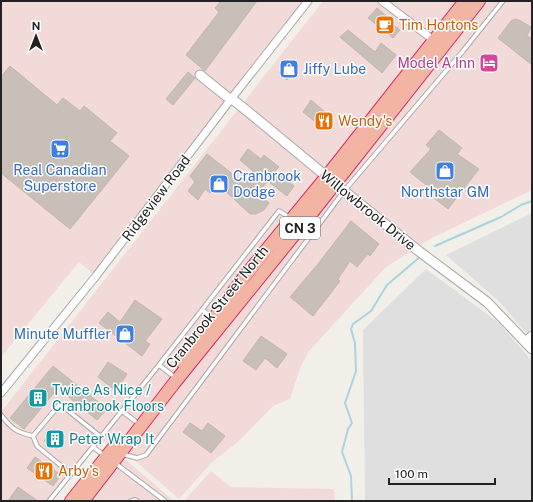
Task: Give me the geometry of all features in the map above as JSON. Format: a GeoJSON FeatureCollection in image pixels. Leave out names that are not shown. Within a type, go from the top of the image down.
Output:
{"type":"FeatureCollection","features":[{"type":"Feature","properties":{"kind":"highway","name":"Cranbrook Street North"},"geometry":{"type":"LineString","coordinates":[[71,501],[113,457],[335,184],[438,44],[465,1]]}},
{"type":"Feature","properties":{"kind":"highway","name":"Cranbrook Street North"},"geometry":{"type":"LineString","coordinates":[[438,44],[479,1]]}},
{"type":"Feature","properties":{"kind":"highway","name":"Cranbrook Street North"},"geometry":{"type":"LineString","coordinates":[[83,501],[135,421],[172,375],[245,276],[292,219],[335,184]]}},
{"type":"Feature","properties":{"kind":"street","name":"Ridgeview Road"},"geometry":{"type":"LineString","coordinates":[[1,393],[96,276],[230,99],[308,1]]}},
{"type":"Feature","properties":{"kind":"street"},"geometry":{"type":"LineString","coordinates":[[382,1],[438,44]]}},
{"type":"Feature","properties":{"kind":"street","name":"Willowbrook Drive"},"geometry":{"type":"LineString","coordinates":[[200,74],[420,252],[487,302],[528,338],[532,349]]}},
{"type":"Feature","properties":{"kind":"lane"},"geometry":{"type":"LineString","coordinates":[[113,457],[137,458],[146,455],[335,184],[463,52],[503,1]]}},
{"type":"Feature","properties":{"kind":"lane"},"geometry":{"type":"LineString","coordinates":[[50,501],[159,365],[279,211],[292,219]]}},
{"type":"Feature","properties":{"kind":"lane"},"geometry":{"type":"LineString","coordinates":[[202,310],[214,318]]}},
{"type":"Feature","properties":{"kind":"lane"},"geometry":{"type":"LineString","coordinates":[[159,365],[172,375]]}},
{"type":"Feature","properties":{"kind":"lane"},"geometry":{"type":"LineString","coordinates":[[33,436],[60,404],[101,438]]}},
{"type":"Feature","properties":{"kind":"lane"},"geometry":{"type":"LineString","coordinates":[[122,411],[135,421]]}},
{"type":"Feature","properties":{"kind":"lane"},"geometry":{"type":"LineString","coordinates":[[1,415],[19,433],[33,436]]}},
{"type":"Feature","properties":{"kind":"lane"},"geometry":{"type":"LineString","coordinates":[[33,436],[37,446],[71,474]]}},
{"type":"Feature","properties":{"kind":"lane"},"geometry":{"type":"LineString","coordinates":[[93,447],[113,457],[165,501]]}},
{"type":"Feature","properties":{"kind":"lane"},"geometry":{"type":"LineString","coordinates":[[131,501],[137,501]]}},
{"type":"Feature","properties":{"kind":"shaded area"},"geometry":{"type":"Polygon","coordinates":[[[1,1],[314,1],[96,276],[79,262],[1,357],[1,1]]]}},
{"type":"Feature","properties":{"kind":"shaded area"},"geometry":{"type":"Polygon","coordinates":[[[323,1],[532,1],[532,190],[432,238],[386,267],[309,351],[300,368],[290,399],[273,406],[238,442],[212,462],[179,499],[132,458],[100,439],[52,501],[1,501],[1,412],[323,1]]]}},
{"type":"Feature","properties":{"kind":"shaded area"},"geometry":{"type":"Polygon","coordinates":[[[532,213],[532,340],[501,303],[446,255],[532,213]]]}},
{"type":"Feature","properties":{"kind":"shaded area"},"geometry":{"type":"Polygon","coordinates":[[[426,269],[499,323],[532,361],[532,501],[365,501],[363,330],[426,269]]]}},
{"type":"Feature","properties":{"kind":"shaded area"},"geometry":{"type":"Polygon","coordinates":[[[119,454],[174,501],[83,501],[119,454]]]}},
{"type":"Feature","properties":{"kind":"shaded area"},"geometry":{"type":"Polygon","coordinates":[[[211,471],[231,487],[334,489],[335,501],[184,501],[211,471]]]}},
{"type":"Feature","properties":{"kind":"building"},"geometry":{"type":"Polygon","coordinates":[[[221,1],[257,1],[205,71],[186,55],[219,12],[215,8],[221,1]]]}},
{"type":"Feature","properties":{"kind":"building","name":"Tim Hortons"},"geometry":{"type":"Polygon","coordinates":[[[377,8],[389,18],[387,20],[400,30],[393,38],[368,18],[377,8]]]}},
{"type":"Feature","properties":{"kind":"building"},"geometry":{"type":"Polygon","coordinates":[[[515,19],[531,27],[527,36],[532,39],[532,65],[498,38],[511,21],[515,19]]]}},
{"type":"Feature","properties":{"kind":"building"},"geometry":{"type":"Polygon","coordinates":[[[348,30],[375,52],[381,43],[396,55],[382,73],[340,37],[348,30]]]}},
{"type":"Feature","properties":{"kind":"building","name":"Jiffy Lube"},"geometry":{"type":"Polygon","coordinates":[[[290,60],[299,66],[287,80],[279,73],[290,60]]]}},
{"type":"Feature","properties":{"kind":"building","name":"Real Canadian Superstore"},"geometry":{"type":"Polygon","coordinates":[[[10,66],[57,105],[63,98],[80,111],[84,106],[117,133],[110,141],[129,156],[70,229],[1,173],[1,77],[10,66]]]}},
{"type":"Feature","properties":{"kind":"building"},"geometry":{"type":"Polygon","coordinates":[[[188,72],[195,78],[173,105],[166,99],[188,72]]]}},
{"type":"Feature","properties":{"kind":"building"},"geometry":{"type":"Polygon","coordinates":[[[311,100],[332,118],[324,129],[303,112],[311,100]]]}},
{"type":"Feature","properties":{"kind":"building","name":"Northstar GM"},"geometry":{"type":"Polygon","coordinates":[[[439,130],[462,148],[457,154],[479,169],[448,209],[429,194],[431,189],[410,172],[431,149],[426,145],[439,130]]]}},
{"type":"Feature","properties":{"kind":"building","name":"Cranbrook Dodge"},"geometry":{"type":"Polygon","coordinates":[[[248,149],[261,159],[264,155],[279,167],[275,171],[294,186],[287,196],[268,181],[257,193],[269,203],[264,210],[256,214],[250,214],[219,185],[210,193],[205,189],[198,200],[188,191],[195,182],[190,176],[207,154],[244,183],[253,171],[240,160],[248,149]]]}},
{"type":"Feature","properties":{"kind":"building"},"geometry":{"type":"Polygon","coordinates":[[[351,221],[379,244],[370,256],[368,254],[357,267],[350,261],[338,279],[340,281],[313,316],[290,297],[351,221]]]}},
{"type":"Feature","properties":{"kind":"building"},"geometry":{"type":"Polygon","coordinates":[[[135,300],[162,319],[145,341],[150,344],[142,356],[99,323],[108,312],[120,322],[135,300]]]}},
{"type":"Feature","properties":{"kind":"building"},"geometry":{"type":"Polygon","coordinates":[[[261,336],[287,354],[277,368],[265,358],[256,370],[243,361],[261,336]]]}},
{"type":"Feature","properties":{"kind":"building"},"geometry":{"type":"Polygon","coordinates":[[[108,362],[127,374],[116,391],[98,377],[108,362]]]}},
{"type":"Feature","properties":{"kind":"building","name":"Twice As Nice / Cranbrook Floors"},"geometry":{"type":"Polygon","coordinates":[[[53,366],[107,409],[97,420],[58,388],[24,429],[10,418],[53,366]]]}},
{"type":"Feature","properties":{"kind":"building"},"geometry":{"type":"Polygon","coordinates":[[[190,423],[202,431],[208,423],[225,436],[211,453],[183,432],[190,423]]]}},
{"type":"Feature","properties":{"kind":"building","name":"Peter Wrap It"},"geometry":{"type":"Polygon","coordinates":[[[54,429],[65,437],[56,449],[44,441],[54,429]]]}},
{"type":"Feature","properties":{"kind":"building","name":"Arby's"},"geometry":{"type":"Polygon","coordinates":[[[35,457],[61,475],[53,486],[27,468],[35,457]]]}},
{"type":"Feature","properties":{"kind":"building"},"geometry":{"type":"Polygon","coordinates":[[[18,487],[38,501],[8,501],[18,487]]]}},
{"type":"Feature","properties":{"kind":"waterway"},"geometry":{"type":"LineString","coordinates":[[435,246],[501,217],[521,205],[532,201]]}},
{"type":"Feature","properties":{"kind":"waterway"},"geometry":{"type":"LineString","coordinates":[[352,501],[351,476],[342,452],[348,429],[352,423],[345,403],[356,371],[355,343],[351,329],[353,324],[371,311],[387,285],[421,256]]}},
{"type":"Feature","properties":{"kind":"place","name":"Tim Hortons"},"geometry":{"type":"Point","coordinates":[385,25]}},
{"type":"Feature","properties":{"kind":"place","name":"Model A Inn"},"geometry":{"type":"Point","coordinates":[489,63]}},
{"type":"Feature","properties":{"kind":"place","name":"Jiffy Lube"},"geometry":{"type":"Point","coordinates":[289,69]}},
{"type":"Feature","properties":{"kind":"place","name":"Wendy's"},"geometry":{"type":"Point","coordinates":[324,121]}},
{"type":"Feature","properties":{"kind":"place","name":"Real Canadian Superstore"},"geometry":{"type":"Point","coordinates":[60,149]}},
{"type":"Feature","properties":{"kind":"place","name":"Northstar GM"},"geometry":{"type":"Point","coordinates":[445,171]}},
{"type":"Feature","properties":{"kind":"place","name":"Cranbrook Dodge"},"geometry":{"type":"Point","coordinates":[219,184]}},
{"type":"Feature","properties":{"kind":"place","name":"Minute Muffler"},"geometry":{"type":"Point","coordinates":[125,334]}},
{"type":"Feature","properties":{"kind":"place","name":"Twice As Nice / Cranbrook Floors"},"geometry":{"type":"Point","coordinates":[38,398]}},
{"type":"Feature","properties":{"kind":"place","name":"Peter Wrap It"},"geometry":{"type":"Point","coordinates":[55,439]}},
{"type":"Feature","properties":{"kind":"place","name":"Arby's"},"geometry":{"type":"Point","coordinates":[44,471]}}]}
